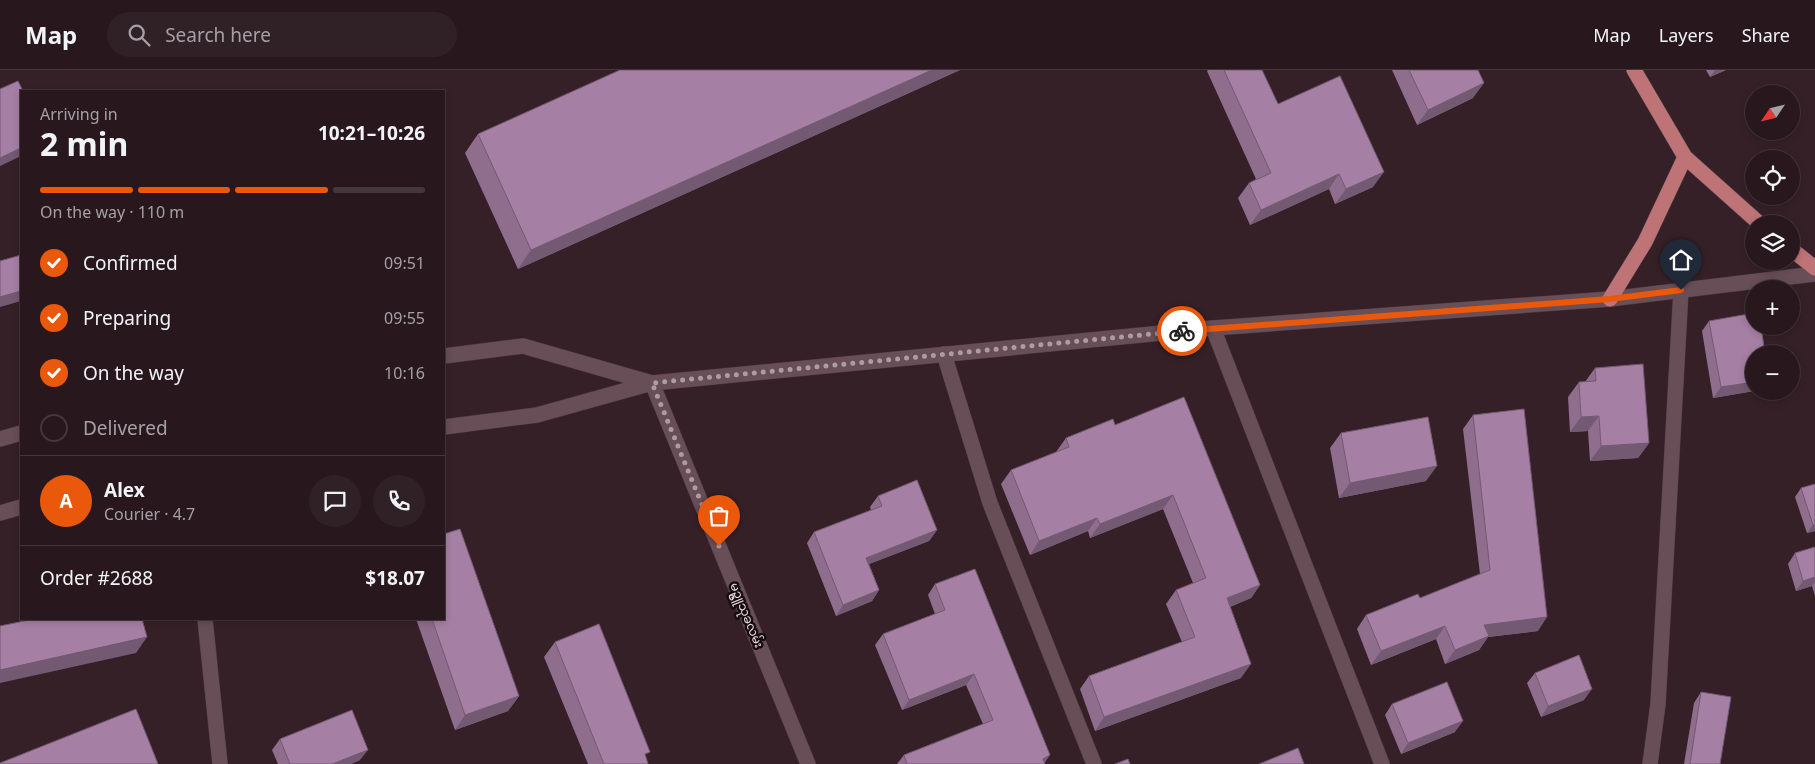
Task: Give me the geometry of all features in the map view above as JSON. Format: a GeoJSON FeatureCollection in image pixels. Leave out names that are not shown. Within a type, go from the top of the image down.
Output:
{"type":"FeatureCollection","features":[{"type":"Feature","properties":{"kind":"main road"},"geometry":{"type":"LineString","coordinates":[[1634,70],[1685,157],[1750,215]]}},
{"type":"Feature","properties":{"kind":"main road"},"geometry":{"type":"LineString","coordinates":[[1610,299],[1645,242],[1685,157]]}},
{"type":"Feature","properties":{"kind":"main road"},"geometry":{"type":"LineString","coordinates":[[1800,256],[1815,268]]}},
{"type":"Feature","properties":{"kind":"street"},"geometry":{"type":"LineString","coordinates":[[445,427],[537,415],[652,383],[1213,328],[1610,299],[1815,274]]}},
{"type":"Feature","properties":{"kind":"street"},"geometry":{"type":"LineString","coordinates":[[1650,764],[1658,704],[1681,290]]}},
{"type":"Feature","properties":{"kind":"street"},"geometry":{"type":"LineString","coordinates":[[1213,328],[1382,764]]}},
{"type":"Feature","properties":{"kind":"street"},"geometry":{"type":"LineString","coordinates":[[445,356],[523,346],[652,383]]}},
{"type":"Feature","properties":{"kind":"street"},"geometry":{"type":"LineString","coordinates":[[944,354],[990,503],[1094,764]]}},
{"type":"Feature","properties":{"kind":"street","name":"မဥ္ဇူသုခလမ်း"},"geometry":{"type":"LineString","coordinates":[[652,383],[808,764]]}},
{"type":"Feature","properties":{"kind":"street"},"geometry":{"type":"LineString","coordinates":[[0,439],[20,433]]}},
{"type":"Feature","properties":{"kind":"street"},"geometry":{"type":"LineString","coordinates":[[0,513],[20,507]]}},
{"type":"Feature","properties":{"kind":"street"},"geometry":{"type":"LineString","coordinates":[[205,620],[220,764]]}},
{"type":"Feature","properties":{"kind":"building"},"geometry":{"type":"Polygon","coordinates":[[[620,70],[932,70],[531,250],[478,134],[620,70]]]}},
{"type":"Feature","properties":{"kind":"building"},"geometry":{"type":"Polygon","coordinates":[[[1224,70],[1262,70],[1278,104],[1340,76],[1384,172],[1346,189],[1339,174],[1261,210],[1249,183],[1271,173],[1224,70]]]}},
{"type":"Feature","properties":{"kind":"building"},"geometry":{"type":"Polygon","coordinates":[[[1409,70],[1478,70],[1484,83],[1428,110],[1409,70]]]}},
{"type":"Feature","properties":{"kind":"building"},"geometry":{"type":"Polygon","coordinates":[[[18,81],[22,90],[20,90],[20,148],[0,158],[0,89],[18,81]]]}},
{"type":"Feature","properties":{"kind":"building"},"geometry":{"type":"Polygon","coordinates":[[[20,255],[20,291],[0,297],[0,261],[20,255]]]}},
{"type":"Feature","properties":{"kind":"building"},"geometry":{"type":"Polygon","coordinates":[[[1745,315],[1745,335],[1762,335],[1764,345],[1745,345],[1745,383],[1721,387],[1709,321],[1745,315]]]}},
{"type":"Feature","properties":{"kind":"building"},"geometry":{"type":"Polygon","coordinates":[[[1643,364],[1649,443],[1601,446],[1599,416],[1581,417],[1579,382],[1596,381],[1595,368],[1643,364]]]}},
{"type":"Feature","properties":{"kind":"building"},"geometry":{"type":"Polygon","coordinates":[[[1184,397],[1260,585],[1227,598],[1251,664],[1104,717],[1089,676],[1195,637],[1176,590],[1206,578],[1173,495],[1100,524],[1097,518],[1039,541],[1011,470],[1069,447],[1066,438],[1113,419],[1115,425],[1184,397]]]}},
{"type":"Feature","properties":{"kind":"building"},"geometry":{"type":"Polygon","coordinates":[[[1524,409],[1547,617],[1484,625],[1489,636],[1455,650],[1445,626],[1381,651],[1366,615],[1418,594],[1420,598],[1490,570],[1473,415],[1524,409]]]}},
{"type":"Feature","properties":{"kind":"building"},"geometry":{"type":"Polygon","coordinates":[[[1428,417],[1437,466],[1350,483],[1341,433],[1428,417]]]}},
{"type":"Feature","properties":{"kind":"building"},"geometry":{"type":"Polygon","coordinates":[[[917,480],[937,530],[866,558],[879,590],[843,605],[814,532],[882,506],[878,496],[917,480]]]}},
{"type":"Feature","properties":{"kind":"building"},"geometry":{"type":"Polygon","coordinates":[[[1815,484],[1815,525],[1813,525],[1801,488],[1815,484]]]}},
{"type":"Feature","properties":{"kind":"building"},"geometry":{"type":"Polygon","coordinates":[[[460,529],[519,696],[465,715],[432,620],[445,620],[445,534],[460,529]]]}},
{"type":"Feature","properties":{"kind":"building"},"geometry":{"type":"Polygon","coordinates":[[[1815,547],[1815,577],[1803,581],[1795,553],[1815,547]]]}},
{"type":"Feature","properties":{"kind":"building"},"geometry":{"type":"Polygon","coordinates":[[[975,569],[1050,755],[1043,759],[1045,764],[907,764],[904,755],[993,720],[974,674],[909,700],[883,634],[945,610],[935,584],[975,569]]]}},
{"type":"Feature","properties":{"kind":"building"},"geometry":{"type":"Polygon","coordinates":[[[29,620],[142,620],[147,637],[0,670],[0,626],[29,620]]]}},
{"type":"Feature","properties":{"kind":"building"},"geometry":{"type":"Polygon","coordinates":[[[599,624],[650,752],[645,754],[648,764],[604,764],[555,642],[599,624]]]}},
{"type":"Feature","properties":{"kind":"building"},"geometry":{"type":"Polygon","coordinates":[[[1579,655],[1592,689],[1548,706],[1535,673],[1579,655]]]}},
{"type":"Feature","properties":{"kind":"building"},"geometry":{"type":"Polygon","coordinates":[[[1447,682],[1463,721],[1408,743],[1392,704],[1447,682]]]}},
{"type":"Feature","properties":{"kind":"building"},"geometry":{"type":"Polygon","coordinates":[[[1701,692],[1731,697],[1720,764],[1690,764],[1701,692]]]}},
{"type":"Feature","properties":{"kind":"building"},"geometry":{"type":"Polygon","coordinates":[[[136,709],[158,764],[0,764],[0,763],[136,709]]]}},
{"type":"Feature","properties":{"kind":"building"},"geometry":{"type":"Polygon","coordinates":[[[352,710],[368,750],[332,764],[290,764],[280,739],[352,710]]]}},
{"type":"Feature","properties":{"kind":"building"},"geometry":{"type":"Polygon","coordinates":[[[1298,748],[1304,764],[1259,764],[1298,748]]]}},
{"type":"Feature","properties":{"kind":"building"},"geometry":{"type":"Polygon","coordinates":[[[1128,759],[1130,764],[1115,764],[1128,759]]]}},
{"type":"Feature","properties":{"kind":"way so far"},"geometry":{"type":"LineString","coordinates":[[719,546],[652,383],[1182,331]]}},
{"type":"Feature","properties":{"kind":"route"},"geometry":{"type":"LineString","coordinates":[[1182,331],[1610,299],[1681,290]]}}]}
